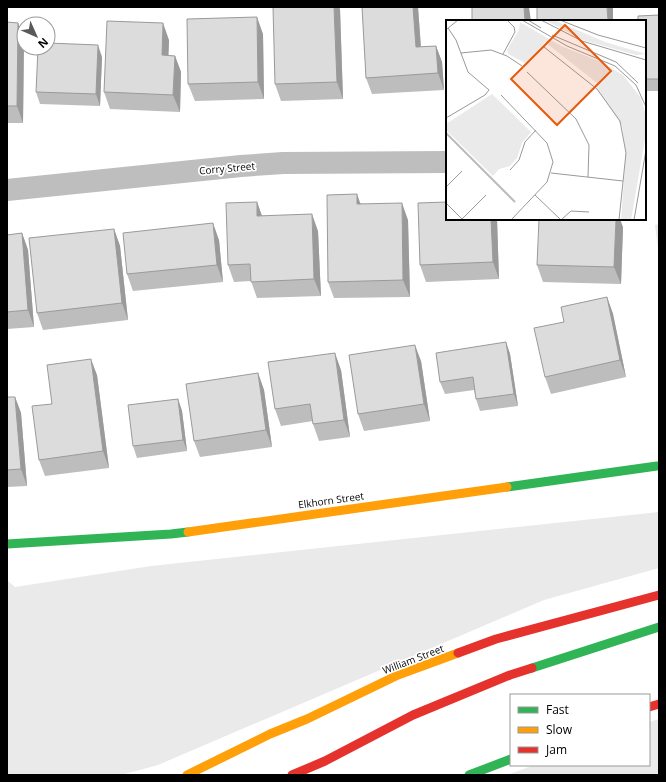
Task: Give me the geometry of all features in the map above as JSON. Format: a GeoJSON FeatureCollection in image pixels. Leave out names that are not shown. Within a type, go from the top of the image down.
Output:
{"type":"FeatureCollection","features":[{"type":"Feature","properties":{"kind":"main road","name":"Elkhorn Street"},"geometry":{"type":"LineString","coordinates":[[7,544],[171,534],[657,466]]}},
{"type":"Feature","properties":{"kind":"main road","name":"William Street"},"geometry":{"type":"LineString","coordinates":[[187,775],[270,734],[306,719],[398,675],[496,639],[659,595]]}},
{"type":"Feature","properties":{"kind":"main road"},"geometry":{"type":"LineString","coordinates":[[292,775],[325,761],[413,716],[510,675],[659,626]]}},
{"type":"Feature","properties":{"kind":"main road"},"geometry":{"type":"LineString","coordinates":[[469,775],[510,759]]}},
{"type":"Feature","properties":{"kind":"street","name":"Corry Street"},"geometry":{"type":"LineString","coordinates":[[7,190],[241,166],[446,162]]}},
{"type":"Feature","properties":{"kind":"shaded area"},"geometry":{"type":"Polygon","coordinates":[[[659,224],[659,256],[655,225],[659,224]]]}},
{"type":"Feature","properties":{"kind":"shaded area"},"geometry":{"type":"Polygon","coordinates":[[[659,512],[659,568],[544,600],[158,765],[121,775],[7,775],[7,580],[15,587],[151,566],[659,512]]]}},
{"type":"Feature","properties":{"kind":"shaded area"},"geometry":{"type":"Polygon","coordinates":[[[659,719],[659,775],[507,775],[531,766],[650,766],[650,722],[659,719]]]}},
{"type":"Feature","properties":{"kind":"building"},"geometry":{"type":"Polygon","coordinates":[[[273,7],[334,7],[337,82],[275,84],[273,7]]]}},
{"type":"Feature","properties":{"kind":"building"},"geometry":{"type":"Polygon","coordinates":[[[362,7],[413,7],[416,47],[436,46],[438,73],[366,78],[362,7]]]}},
{"type":"Feature","properties":{"kind":"building"},"geometry":{"type":"Polygon","coordinates":[[[472,7],[524,7],[525,20],[472,20],[472,7]]]}},
{"type":"Feature","properties":{"kind":"building"},"geometry":{"type":"Polygon","coordinates":[[[537,7],[607,7],[608,20],[537,20],[537,7]]]}},
{"type":"Feature","properties":{"kind":"building"},"geometry":{"type":"Polygon","coordinates":[[[659,15],[659,79],[646,79],[646,20],[638,20],[638,16],[659,15]]]}},
{"type":"Feature","properties":{"kind":"building"},"geometry":{"type":"Polygon","coordinates":[[[257,17],[258,82],[188,84],[187,19],[257,17]]]}},
{"type":"Feature","properties":{"kind":"building"},"geometry":{"type":"Polygon","coordinates":[[[107,21],[163,23],[162,55],[175,56],[173,95],[104,92],[107,21]]]}},
{"type":"Feature","properties":{"kind":"building"},"geometry":{"type":"Polygon","coordinates":[[[7,22],[16,23],[16,56],[18,56],[17,106],[7,106],[7,22]]]}},
{"type":"Feature","properties":{"kind":"building"},"geometry":{"type":"Polygon","coordinates":[[[56,43],[98,45],[96,94],[36,92],[38,56],[56,56],[56,43]]]}},
{"type":"Feature","properties":{"kind":"building"},"geometry":{"type":"Polygon","coordinates":[[[357,194],[357,204],[402,203],[403,280],[328,282],[327,195],[357,194]]]}},
{"type":"Feature","properties":{"kind":"building"},"geometry":{"type":"Polygon","coordinates":[[[257,202],[257,216],[312,214],[314,279],[251,282],[250,264],[228,265],[226,203],[257,202]]]}},
{"type":"Feature","properties":{"kind":"building"},"geometry":{"type":"Polygon","coordinates":[[[446,202],[446,220],[491,220],[493,262],[420,265],[418,203],[446,202]]]}},
{"type":"Feature","properties":{"kind":"building"},"geometry":{"type":"Polygon","coordinates":[[[539,220],[616,220],[614,267],[537,265],[539,220]]]}},
{"type":"Feature","properties":{"kind":"building"},"geometry":{"type":"Polygon","coordinates":[[[213,223],[217,265],[127,274],[123,233],[213,223]]]}},
{"type":"Feature","properties":{"kind":"building"},"geometry":{"type":"Polygon","coordinates":[[[114,229],[122,303],[37,313],[29,238],[114,229]]]}},
{"type":"Feature","properties":{"kind":"building"},"geometry":{"type":"Polygon","coordinates":[[[22,233],[28,310],[7,312],[7,235],[22,233]]]}},
{"type":"Feature","properties":{"kind":"building"},"geometry":{"type":"Polygon","coordinates":[[[607,297],[620,360],[545,377],[534,328],[564,322],[561,307],[607,297]]]}},
{"type":"Feature","properties":{"kind":"building"},"geometry":{"type":"Polygon","coordinates":[[[506,342],[514,394],[476,399],[473,377],[440,382],[436,353],[506,342]]]}},
{"type":"Feature","properties":{"kind":"building"},"geometry":{"type":"Polygon","coordinates":[[[415,345],[424,404],[358,414],[349,355],[415,345]]]}},
{"type":"Feature","properties":{"kind":"building"},"geometry":{"type":"Polygon","coordinates":[[[335,353],[344,420],[313,424],[310,404],[275,409],[268,362],[335,353]]]}},
{"type":"Feature","properties":{"kind":"building"},"geometry":{"type":"Polygon","coordinates":[[[91,359],[103,451],[39,460],[32,406],[52,404],[47,365],[91,359]]]}},
{"type":"Feature","properties":{"kind":"building"},"geometry":{"type":"Polygon","coordinates":[[[258,373],[266,430],[194,441],[186,384],[258,373]]]}},
{"type":"Feature","properties":{"kind":"building"},"geometry":{"type":"Polygon","coordinates":[[[7,397],[15,397],[21,469],[7,470],[7,397]]]}},
{"type":"Feature","properties":{"kind":"building"},"geometry":{"type":"Polygon","coordinates":[[[178,399],[183,440],[133,446],[128,405],[178,399]]]}},
{"type":"Feature","properties":{"kind":"traffic: fast"},"geometry":{"type":"LineString","coordinates":[[507,487],[657,466]]}},
{"type":"Feature","properties":{"kind":"traffic: fast"},"geometry":{"type":"LineString","coordinates":[[7,544],[188,532]]}},
{"type":"Feature","properties":{"kind":"traffic: fast"},"geometry":{"type":"LineString","coordinates":[[532,668],[659,627]]}},
{"type":"Feature","properties":{"kind":"traffic: fast"},"geometry":{"type":"LineString","coordinates":[[469,775],[510,759]]}},
{"type":"Feature","properties":{"kind":"traffic: slow"},"geometry":{"type":"LineString","coordinates":[[188,532],[507,487]]}},
{"type":"Feature","properties":{"kind":"traffic: slow"},"geometry":{"type":"LineString","coordinates":[[187,775],[270,734],[307,719],[398,675],[458,653]]}},
{"type":"Feature","properties":{"kind":"traffic: jam"},"geometry":{"type":"LineString","coordinates":[[458,653],[496,639],[659,595]]}},
{"type":"Feature","properties":{"kind":"traffic: jam"},"geometry":{"type":"LineString","coordinates":[[292,775],[325,761],[413,715],[510,675],[532,668]]}},
{"type":"Feature","properties":{"kind":"traffic: jam"},"geometry":{"type":"LineString","coordinates":[[650,707],[659,704]]}}]}
